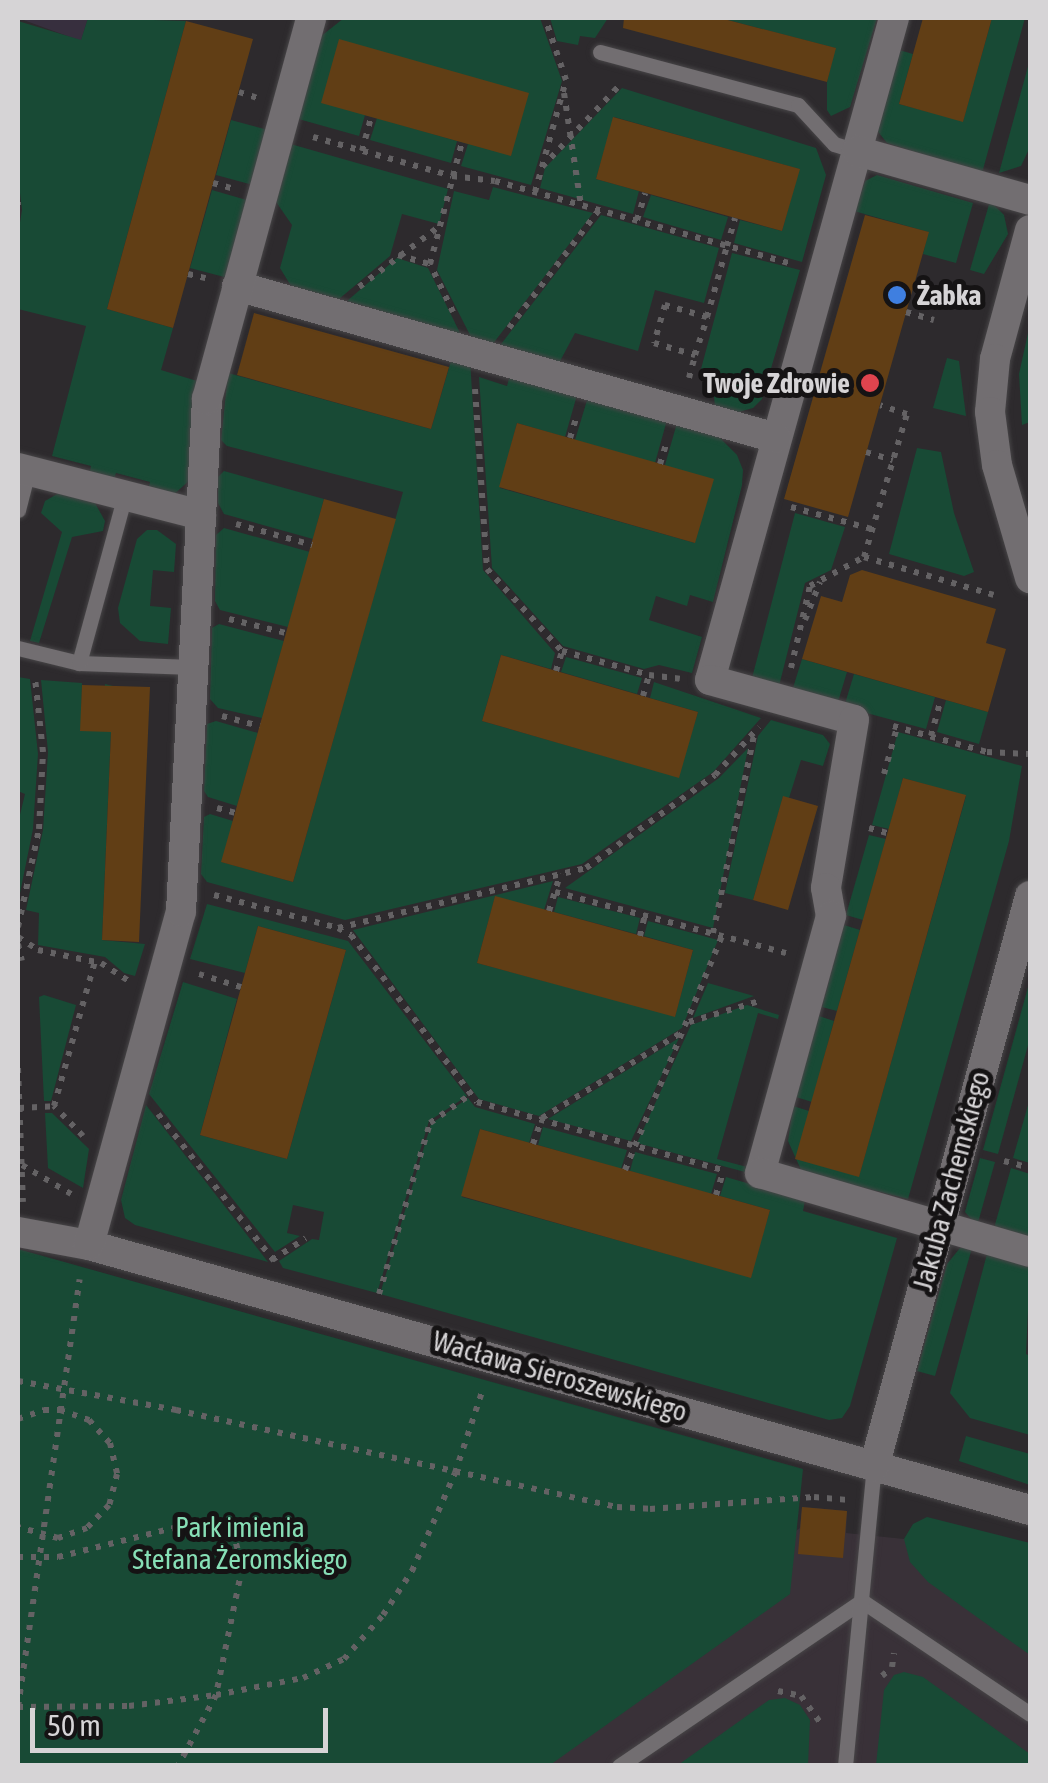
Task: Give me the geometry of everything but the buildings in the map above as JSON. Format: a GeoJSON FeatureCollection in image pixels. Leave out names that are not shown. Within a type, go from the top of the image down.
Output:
{"type":"FeatureCollection","features":[{"type":"Feature","properties":{"kind":"street"},"geometry":{"type":"LineString","coordinates":[[86,1254],[181,912],[193,667],[210,517],[206,399],[311,18]]}},
{"type":"Feature","properties":{"kind":"street"},"geometry":{"type":"LineString","coordinates":[[894,18],[710,680],[854,720],[826,888],[831,916],[760,1173],[1030,1252]]}},
{"type":"Feature","properties":{"kind":"street"},"geometry":{"type":"LineString","coordinates":[[858,151],[1030,200]]}},
{"type":"Feature","properties":{"kind":"street"},"geometry":{"type":"LineString","coordinates":[[1030,230],[1021,297],[993,369],[991,432],[1030,578]]}},
{"type":"Feature","properties":{"kind":"street"},"geometry":{"type":"LineString","coordinates":[[237,286],[776,438]]}},
{"type":"Feature","properties":{"kind":"street"},"geometry":{"type":"LineString","coordinates":[[23,470],[210,517]]}},
{"type":"Feature","properties":{"kind":"street","name":"Jakuba Zachemskiego"},"geometry":{"type":"LineString","coordinates":[[874,1467],[1030,896]]}},
{"type":"Feature","properties":{"kind":"street","name":"Wacława Sieroszewskiego"},"geometry":{"type":"LineString","coordinates":[[21,1233],[86,1254],[494,1357],[1030,1510]]}},
{"type":"Feature","properties":{"kind":"lane"},"geometry":{"type":"LineString","coordinates":[[600,52],[798,105],[834,144],[858,151]]}},
{"type":"Feature","properties":{"kind":"lane"},"geometry":{"type":"LineString","coordinates":[[18,510],[23,470]]}},
{"type":"Feature","properties":{"kind":"lane"},"geometry":{"type":"LineString","coordinates":[[79,663],[124,498]]}},
{"type":"Feature","properties":{"kind":"lane"},"geometry":{"type":"LineString","coordinates":[[18,648],[79,663],[193,667]]}},
{"type":"Feature","properties":{"kind":"lane"},"geometry":{"type":"LineString","coordinates":[[844,1766],[874,1467]]}},
{"type":"Feature","properties":{"kind":"lane"},"geometry":{"type":"LineString","coordinates":[[862,1602],[1030,1714]]}},
{"type":"Feature","properties":{"kind":"lane"},"geometry":{"type":"LineString","coordinates":[[620,1766],[862,1602]]}},
{"type":"Feature","properties":{"kind":"path"},"geometry":{"type":"LineString","coordinates":[[535,192],[566,80],[545,18]]}},
{"type":"Feature","properties":{"kind":"path"},"geometry":{"type":"LineString","coordinates":[[541,168],[619,86]]}},
{"type":"Feature","properties":{"kind":"path"},"geometry":{"type":"LineString","coordinates":[[563,92],[581,205]]}},
{"type":"Feature","properties":{"kind":"path"},"geometry":{"type":"LineString","coordinates":[[362,151],[372,117]]}},
{"type":"Feature","properties":{"kind":"path"},"geometry":{"type":"LineString","coordinates":[[308,136],[452,176],[535,192],[804,266]]}},
{"type":"Feature","properties":{"kind":"path"},"geometry":{"type":"LineString","coordinates":[[458,322],[430,264],[462,142]]}},
{"type":"Feature","properties":{"kind":"path"},"geometry":{"type":"LineString","coordinates":[[637,220],[645,193]]}},
{"type":"Feature","properties":{"kind":"path"},"geometry":{"type":"LineString","coordinates":[[506,332],[599,210]]}},
{"type":"Feature","properties":{"kind":"path"},"geometry":{"type":"LineString","coordinates":[[706,318],[665,306],[654,343],[696,355],[735,218]]}},
{"type":"Feature","properties":{"kind":"path"},"geometry":{"type":"LineString","coordinates":[[354,291],[442,224]]}},
{"type":"Feature","properties":{"kind":"path"},"geometry":{"type":"LineString","coordinates":[[398,255],[430,264]]}},
{"type":"Feature","properties":{"kind":"path"},"geometry":{"type":"LineString","coordinates":[[906,312],[934,320]]}},
{"type":"Feature","properties":{"kind":"path"},"geometry":{"type":"LineString","coordinates":[[474,380],[487,569],[562,652],[649,675],[695,682]]}},
{"type":"Feature","properties":{"kind":"path"},"geometry":{"type":"LineString","coordinates":[[864,557],[906,414],[880,405]]}},
{"type":"Feature","properties":{"kind":"path"},"geometry":{"type":"LineString","coordinates":[[866,452],[893,460]]}},
{"type":"Feature","properties":{"kind":"path"},"geometry":{"type":"LineString","coordinates":[[812,513],[872,528]]}},
{"type":"Feature","properties":{"kind":"path"},"geometry":{"type":"LineString","coordinates":[[210,517],[312,545]]}},
{"type":"Feature","properties":{"kind":"path"},"geometry":{"type":"LineString","coordinates":[[805,620],[803,612],[810,586],[864,557],[994,595]]}},
{"type":"Feature","properties":{"kind":"path"},"geometry":{"type":"LineString","coordinates":[[790,672],[821,580]]}},
{"type":"Feature","properties":{"kind":"path"},"geometry":{"type":"LineString","coordinates":[[223,618],[286,633]]}},
{"type":"Feature","properties":{"kind":"path"},"geometry":{"type":"LineString","coordinates":[[556,671],[562,652]]}},
{"type":"Feature","properties":{"kind":"path"},"geometry":{"type":"LineString","coordinates":[[643,696],[649,675]]}},
{"type":"Feature","properties":{"kind":"path"},"geometry":{"type":"LineString","coordinates":[[18,927],[38,829],[43,752],[37,691]]}},
{"type":"Feature","properties":{"kind":"path"},"geometry":{"type":"LineString","coordinates":[[930,736],[941,698]]}},
{"type":"Feature","properties":{"kind":"path"},"geometry":{"type":"LineString","coordinates":[[203,711],[260,726]]}},
{"type":"Feature","properties":{"kind":"path"},"geometry":{"type":"LineString","coordinates":[[338,928],[586,868],[715,775],[769,714]]}},
{"type":"Feature","properties":{"kind":"path"},"geometry":{"type":"LineString","coordinates":[[894,726],[987,752],[1028,754]]}},
{"type":"Feature","properties":{"kind":"path"},"geometry":{"type":"LineString","coordinates":[[625,1170],[686,1026],[718,935],[754,734]]}},
{"type":"Feature","properties":{"kind":"path"},"geometry":{"type":"LineString","coordinates":[[868,828],[887,833]]}},
{"type":"Feature","properties":{"kind":"path"},"geometry":{"type":"LineString","coordinates":[[549,911],[560,874]]}},
{"type":"Feature","properties":{"kind":"path"},"geometry":{"type":"LineString","coordinates":[[203,892],[352,935],[478,1102],[727,1172],[716,1195]]}},
{"type":"Feature","properties":{"kind":"path"},"geometry":{"type":"LineString","coordinates":[[555,892],[778,951]]}},
{"type":"Feature","properties":{"kind":"path"},"geometry":{"type":"LineString","coordinates":[[640,936],[646,915]]}},
{"type":"Feature","properties":{"kind":"path"},"geometry":{"type":"LineString","coordinates":[[18,940],[38,950],[94,961],[135,984]]}},
{"type":"Feature","properties":{"kind":"path"},"geometry":{"type":"LineString","coordinates":[[18,940],[22,962]]}},
{"type":"Feature","properties":{"kind":"path"},"geometry":{"type":"LineString","coordinates":[[54,1106],[94,961]]}},
{"type":"Feature","properties":{"kind":"path"},"geometry":{"type":"LineString","coordinates":[[217,980],[241,987]]}},
{"type":"Feature","properties":{"kind":"path"},"geometry":{"type":"LineString","coordinates":[[534,1144],[541,1121],[686,1026],[760,1001]]}},
{"type":"Feature","properties":{"kind":"path"},"geometry":{"type":"LineString","coordinates":[[18,1068],[21,1233]]}},
{"type":"Feature","properties":{"kind":"path"},"geometry":{"type":"LineString","coordinates":[[376,1300],[430,1123],[471,1094]]}},
{"type":"Feature","properties":{"kind":"path"},"geometry":{"type":"LineString","coordinates":[[19,1108],[54,1106],[92,1145]]}},
{"type":"Feature","properties":{"kind":"path"},"geometry":{"type":"LineString","coordinates":[[156,1110],[284,1274]]}},
{"type":"Feature","properties":{"kind":"path"},"geometry":{"type":"LineString","coordinates":[[1004,1161],[1030,1168]]}},
{"type":"Feature","properties":{"kind":"path"},"geometry":{"type":"LineString","coordinates":[[21,1164],[84,1202]]}},
{"type":"Feature","properties":{"kind":"path"},"geometry":{"type":"LineString","coordinates":[[272,1260],[306,1238]]}},
{"type":"Feature","properties":{"kind":"path"},"geometry":{"type":"LineString","coordinates":[[86,1254],[18,1707],[129,1706],[216,1695],[303,1678],[333,1666],[356,1648],[412,1571],[455,1473],[494,1357]]}},
{"type":"Feature","properties":{"kind":"path"},"geometry":{"type":"LineString","coordinates":[[18,1381],[633,1508],[814,1496],[846,1500]]}},
{"type":"Feature","properties":{"kind":"path"},"geometry":{"type":"LineString","coordinates":[[18,1420],[44,1410],[60,1410],[89,1420],[110,1444],[117,1474],[115,1490],[100,1517],[87,1528],[58,1538],[42,1537],[18,1527]]}},
{"type":"Feature","properties":{"kind":"path"},"geometry":{"type":"LineString","coordinates":[[18,1557],[68,1555],[201,1521],[228,1526],[238,1540],[242,1568],[216,1695],[178,1766]]}},
{"type":"Feature","properties":{"kind":"path"},"geometry":{"type":"LineString","coordinates":[[767,1694],[778,1690],[801,1696],[816,1711],[821,1731]]}},
{"type":"Feature","properties":{"kind":"shaded area"},"geometry":{"type":"Polygon","coordinates":[[[18,18],[88,18],[81,41],[18,18]]]}},
{"type":"Feature","properties":{"kind":"shaded area"},"geometry":{"type":"Polygon","coordinates":[[[802,1507],[847,1511],[846,1533],[904,1539],[1030,1567],[1030,1765],[458,1766],[800,1528],[802,1507]]]}},
{"type":"Feature","properties":{"kind":"green space"},"geometry":{"type":"Polygon","coordinates":[[[88,18],[186,21],[107,309],[173,328],[161,370],[197,381],[191,479],[171,497],[148,490],[150,482],[116,473],[113,481],[89,475],[91,466],[52,456],[86,326],[18,309],[22,210],[18,176],[18,21],[81,40],[88,18]]]}},
{"type":"Feature","properties":{"kind":"green space"},"geometry":{"type":"Polygon","coordinates":[[[344,18],[540,18],[562,81],[531,185],[461,166],[468,144],[511,156],[365,115],[359,136],[295,118],[315,41],[344,18]]]}},
{"type":"Feature","properties":{"kind":"green space"},"geometry":{"type":"Polygon","coordinates":[[[550,18],[608,18],[595,38],[580,36],[578,45],[557,41],[550,18]]]}},
{"type":"Feature","properties":{"kind":"green space"},"geometry":{"type":"Polygon","coordinates":[[[720,18],[877,18],[850,107],[831,116],[827,110],[827,82],[835,48],[720,18]]]}},
{"type":"Feature","properties":{"kind":"green space"},"geometry":{"type":"Polygon","coordinates":[[[992,18],[1025,18],[982,173],[887,143],[876,129],[892,48],[913,54],[899,104],[963,121],[992,18]]]}},
{"type":"Feature","properties":{"kind":"green space"},"geometry":{"type":"Polygon","coordinates":[[[1030,59],[1030,147],[1021,166],[999,173],[1030,59]]]}},
{"type":"Feature","properties":{"kind":"green space"},"geometry":{"type":"Polygon","coordinates":[[[622,88],[816,148],[826,175],[802,262],[734,243],[740,220],[782,231],[799,169],[614,117],[596,179],[639,191],[633,214],[540,188],[545,168],[622,88]]]}},
{"type":"Feature","properties":{"kind":"green space"},"geometry":{"type":"Polygon","coordinates":[[[377,118],[457,141],[451,163],[370,140],[377,118]]]}},
{"type":"Feature","properties":{"kind":"green space"},"geometry":{"type":"Polygon","coordinates":[[[231,120],[268,130],[253,185],[216,175],[231,120]]]}},
{"type":"Feature","properties":{"kind":"green space"},"geometry":{"type":"Polygon","coordinates":[[[287,143],[448,189],[439,224],[402,214],[390,256],[339,299],[291,286],[280,268],[292,225],[272,196],[287,143]]]}},
{"type":"Feature","properties":{"kind":"green space"},"geometry":{"type":"Polygon","coordinates":[[[877,175],[973,203],[956,263],[923,254],[928,232],[854,211],[865,181],[877,175]]]}},
{"type":"Feature","properties":{"kind":"green space"},"geometry":{"type":"Polygon","coordinates":[[[493,187],[593,213],[492,345],[472,339],[437,270],[454,191],[489,200],[493,187]]]}},
{"type":"Feature","properties":{"kind":"green space"},"geometry":{"type":"Polygon","coordinates":[[[212,190],[250,201],[228,278],[190,268],[212,190]]]}},
{"type":"Feature","properties":{"kind":"green space"},"geometry":{"type":"Polygon","coordinates":[[[651,195],[728,217],[721,240],[643,217],[651,195]]]}},
{"type":"Feature","properties":{"kind":"green space"},"geometry":{"type":"Polygon","coordinates":[[[990,201],[1004,215],[1008,234],[984,274],[970,270],[990,201]]]}},
{"type":"Feature","properties":{"kind":"green space"},"geometry":{"type":"Polygon","coordinates":[[[601,215],[719,248],[704,303],[655,290],[638,351],[575,333],[558,365],[498,348],[601,215]]]}},
{"type":"Feature","properties":{"kind":"green space"},"geometry":{"type":"Polygon","coordinates":[[[732,253],[800,270],[762,399],[753,408],[735,413],[715,408],[712,372],[701,369],[732,253]]]}},
{"type":"Feature","properties":{"kind":"green space"},"geometry":{"type":"Polygon","coordinates":[[[397,258],[428,268],[461,335],[347,301],[397,258]]]}},
{"type":"Feature","properties":{"kind":"green space"},"geometry":{"type":"Polygon","coordinates":[[[1030,324],[1030,422],[1022,425],[1019,374],[1030,324]]]}},
{"type":"Feature","properties":{"kind":"green space"},"geometry":{"type":"Polygon","coordinates":[[[453,354],[470,359],[483,570],[555,653],[551,669],[501,655],[482,721],[678,777],[698,712],[650,698],[654,682],[761,718],[713,772],[582,864],[345,920],[207,882],[201,874],[204,817],[210,814],[233,821],[222,862],[293,882],[403,492],[227,446],[221,440],[228,373],[431,429],[453,354]]]}},
{"type":"Feature","properties":{"kind":"green space"},"geometry":{"type":"Polygon","coordinates":[[[947,358],[959,361],[966,416],[933,408],[947,358]]]}},
{"type":"Feature","properties":{"kind":"green space"},"geometry":{"type":"Polygon","coordinates":[[[510,375],[577,395],[565,437],[517,423],[500,488],[695,543],[665,465],[677,423],[716,434],[737,455],[743,470],[742,485],[713,602],[690,595],[687,606],[656,596],[649,620],[702,637],[692,673],[659,665],[644,669],[563,646],[492,568],[479,377],[507,386],[510,375]]]}},
{"type":"Feature","properties":{"kind":"green space"},"geometry":{"type":"Polygon","coordinates":[[[588,397],[667,420],[655,463],[575,440],[588,397]]]}},
{"type":"Feature","properties":{"kind":"green space"},"geometry":{"type":"Polygon","coordinates":[[[917,448],[941,452],[954,513],[974,572],[964,576],[889,554],[917,448]]]}},
{"type":"Feature","properties":{"kind":"green space"},"geometry":{"type":"Polygon","coordinates":[[[224,471],[324,499],[313,539],[224,514],[218,503],[218,477],[224,471]]]}},
{"type":"Feature","properties":{"kind":"green space"},"geometry":{"type":"Polygon","coordinates":[[[59,493],[95,503],[105,521],[103,531],[72,537],[39,643],[30,641],[62,532],[41,513],[45,501],[59,493]]]}},
{"type":"Feature","properties":{"kind":"green space"},"geometry":{"type":"Polygon","coordinates":[[[795,513],[845,527],[831,570],[805,583],[779,686],[752,678],[795,513]]]}},
{"type":"Feature","properties":{"kind":"green space"},"geometry":{"type":"Polygon","coordinates":[[[224,528],[310,552],[288,627],[220,610],[215,601],[216,535],[224,528]]]}},
{"type":"Feature","properties":{"kind":"green space"},"geometry":{"type":"Polygon","coordinates":[[[147,530],[157,530],[176,544],[174,572],[153,570],[150,606],[171,608],[168,644],[140,641],[120,623],[118,608],[137,539],[147,530]]]}},
{"type":"Feature","properties":{"kind":"green space"},"geometry":{"type":"Polygon","coordinates":[[[219,624],[284,641],[262,718],[218,708],[210,699],[212,628],[219,624]]]}},
{"type":"Feature","properties":{"kind":"green space"},"geometry":{"type":"Polygon","coordinates":[[[566,657],[642,678],[637,694],[561,672],[566,657]]]}},
{"type":"Feature","properties":{"kind":"green space"},"geometry":{"type":"Polygon","coordinates":[[[802,659],[847,672],[837,705],[792,691],[802,659]]]}},
{"type":"Feature","properties":{"kind":"green space"},"geometry":{"type":"Polygon","coordinates":[[[854,674],[935,697],[926,729],[844,707],[854,674]]]}},
{"type":"Feature","properties":{"kind":"green space"},"geometry":{"type":"Polygon","coordinates":[[[18,677],[30,679],[38,754],[33,829],[18,903],[18,823],[25,794],[18,791],[18,677]]]}},
{"type":"Feature","properties":{"kind":"green space"},"geometry":{"type":"Polygon","coordinates":[[[41,680],[82,683],[81,731],[103,731],[105,684],[113,686],[102,940],[145,944],[135,976],[124,973],[105,957],[38,945],[39,913],[26,910],[43,830],[48,752],[41,680]]]}},
{"type":"Feature","properties":{"kind":"green space"},"geometry":{"type":"Polygon","coordinates":[[[946,700],[988,712],[979,744],[937,732],[946,700]]]}},
{"type":"Feature","properties":{"kind":"green space"},"geometry":{"type":"Polygon","coordinates":[[[771,720],[823,735],[830,744],[823,766],[801,760],[789,798],[783,797],[753,900],[725,893],[758,736],[771,720]]]}},
{"type":"Feature","properties":{"kind":"green space"},"geometry":{"type":"Polygon","coordinates":[[[216,721],[258,733],[237,806],[208,797],[204,791],[207,724],[216,721]]]}},
{"type":"Feature","properties":{"kind":"green space"},"geometry":{"type":"Polygon","coordinates":[[[898,732],[1022,766],[1009,841],[908,1199],[802,1172],[788,1141],[793,1106],[809,1111],[859,1176],[966,796],[903,778],[889,829],[872,825],[898,732]]]}},
{"type":"Feature","properties":{"kind":"green space"},"geometry":{"type":"Polygon","coordinates":[[[748,748],[713,928],[565,888],[719,778],[748,748]]]}},
{"type":"Feature","properties":{"kind":"green space"},"geometry":{"type":"Polygon","coordinates":[[[869,835],[886,839],[863,920],[846,915],[869,835]]]}},
{"type":"Feature","properties":{"kind":"green space"},"geometry":{"type":"Polygon","coordinates":[[[553,881],[544,910],[495,897],[477,963],[675,1016],[693,950],[644,936],[648,921],[718,940],[682,1028],[539,1116],[479,1099],[353,930],[553,881]]]}},
{"type":"Feature","properties":{"kind":"green space"},"geometry":{"type":"Polygon","coordinates":[[[558,897],[640,918],[636,934],[554,912],[558,897]]]}},
{"type":"Feature","properties":{"kind":"green space"},"geometry":{"type":"Polygon","coordinates":[[[207,904],[348,941],[467,1096],[429,1121],[377,1293],[283,1268],[279,1261],[312,1239],[319,1240],[324,1212],[293,1205],[287,1233],[300,1236],[275,1252],[149,1094],[183,982],[237,999],[200,1135],[287,1159],[346,950],[258,926],[245,973],[190,959],[207,904]]]}},
{"type":"Feature","properties":{"kind":"green space"},"geometry":{"type":"Polygon","coordinates":[[[844,925],[860,930],[837,1011],[822,1007],[844,925]]]}},
{"type":"Feature","properties":{"kind":"green space"},"geometry":{"type":"Polygon","coordinates":[[[1030,980],[1030,1038],[998,1154],[983,1150],[1030,980]]]}},
{"type":"Feature","properties":{"kind":"green space"},"geometry":{"type":"Polygon","coordinates":[[[708,983],[754,996],[693,1018],[708,983]]]}},
{"type":"Feature","properties":{"kind":"green space"},"geometry":{"type":"Polygon","coordinates":[[[44,995],[76,1005],[51,1101],[44,1101],[39,997],[44,995]]]}},
{"type":"Feature","properties":{"kind":"green space"},"geometry":{"type":"Polygon","coordinates":[[[747,1005],[779,1015],[778,1019],[758,1013],[717,1159],[747,1167],[745,1172],[637,1143],[691,1025],[747,1005]]]}},
{"type":"Feature","properties":{"kind":"green space"},"geometry":{"type":"Polygon","coordinates":[[[819,1016],[834,1021],[812,1102],[796,1097],[819,1016]]]}},
{"type":"Feature","properties":{"kind":"green space"},"geometry":{"type":"Polygon","coordinates":[[[679,1038],[631,1141],[548,1119],[679,1038]]]}},
{"type":"Feature","properties":{"kind":"green space"},"geometry":{"type":"Polygon","coordinates":[[[468,1098],[475,1107],[535,1124],[529,1143],[480,1129],[462,1197],[750,1277],[770,1210],[720,1196],[726,1177],[805,1200],[803,1211],[897,1238],[850,1406],[842,1418],[829,1420],[380,1294],[431,1124],[468,1098]]]}},
{"type":"Feature","properties":{"kind":"green space"},"geometry":{"type":"Polygon","coordinates":[[[1030,1098],[1030,1163],[1013,1158],[1030,1098]]]}},
{"type":"Feature","properties":{"kind":"green space"},"geometry":{"type":"Polygon","coordinates":[[[146,1105],[268,1262],[135,1225],[125,1218],[121,1200],[146,1105]]]}},
{"type":"Feature","properties":{"kind":"green space"},"geometry":{"type":"Polygon","coordinates":[[[45,1113],[52,1113],[89,1149],[83,1188],[48,1168],[45,1113]]]}},
{"type":"Feature","properties":{"kind":"green space"},"geometry":{"type":"Polygon","coordinates":[[[543,1127],[627,1150],[621,1169],[538,1145],[543,1127]]]}},
{"type":"Feature","properties":{"kind":"green space"},"geometry":{"type":"Polygon","coordinates":[[[635,1152],[717,1174],[711,1194],[630,1171],[635,1152]]]}},
{"type":"Feature","properties":{"kind":"green space"},"geometry":{"type":"Polygon","coordinates":[[[980,1158],[995,1162],[977,1226],[965,1212],[980,1158]]]}},
{"type":"Feature","properties":{"kind":"green space"},"geometry":{"type":"Polygon","coordinates":[[[1011,1168],[1030,1174],[1030,1238],[994,1228],[1011,1168]]]}},
{"type":"Feature","properties":{"kind":"green space"},"geometry":{"type":"Polygon","coordinates":[[[960,1248],[972,1248],[935,1376],[917,1371],[947,1264],[960,1248]]]}},
{"type":"Feature","properties":{"kind":"green space","name":"Park imienia Stefana Żeromskiego"},"geometry":{"type":"Polygon","coordinates":[[[18,1249],[803,1469],[790,1594],[550,1765],[18,1765],[18,1249]]]}},
{"type":"Feature","properties":{"kind":"green space"},"geometry":{"type":"Polygon","coordinates":[[[987,1254],[1030,1267],[1026,1354],[1030,1356],[1030,1435],[970,1418],[950,1393],[987,1254]]]}},
{"type":"Feature","properties":{"kind":"green space"},"geometry":{"type":"Polygon","coordinates":[[[966,1436],[1030,1454],[1030,1485],[959,1461],[966,1436]]]}},
{"type":"Feature","properties":{"kind":"green space"},"geometry":{"type":"Polygon","coordinates":[[[927,1517],[1030,1543],[1030,1655],[928,1582],[910,1562],[904,1539],[913,1524],[927,1517]]]}},
{"type":"Feature","properties":{"kind":"green space"},"geometry":{"type":"Polygon","coordinates":[[[904,1672],[923,1677],[1030,1754],[1030,1765],[876,1765],[884,1690],[894,1675],[904,1672]]]}},
{"type":"Feature","properties":{"kind":"green space"},"geometry":{"type":"Polygon","coordinates":[[[785,1698],[800,1705],[810,1720],[808,1765],[678,1765],[769,1700],[785,1698]]]}},
{"type":"Feature","properties":{"kind":"place","name":"Żabka"},"geometry":{"type":"Point","coordinates":[897,295]}},
{"type":"Feature","properties":{"kind":"place","name":"Twoje Zdrowie"},"geometry":{"type":"Point","coordinates":[870,383]}}]}
